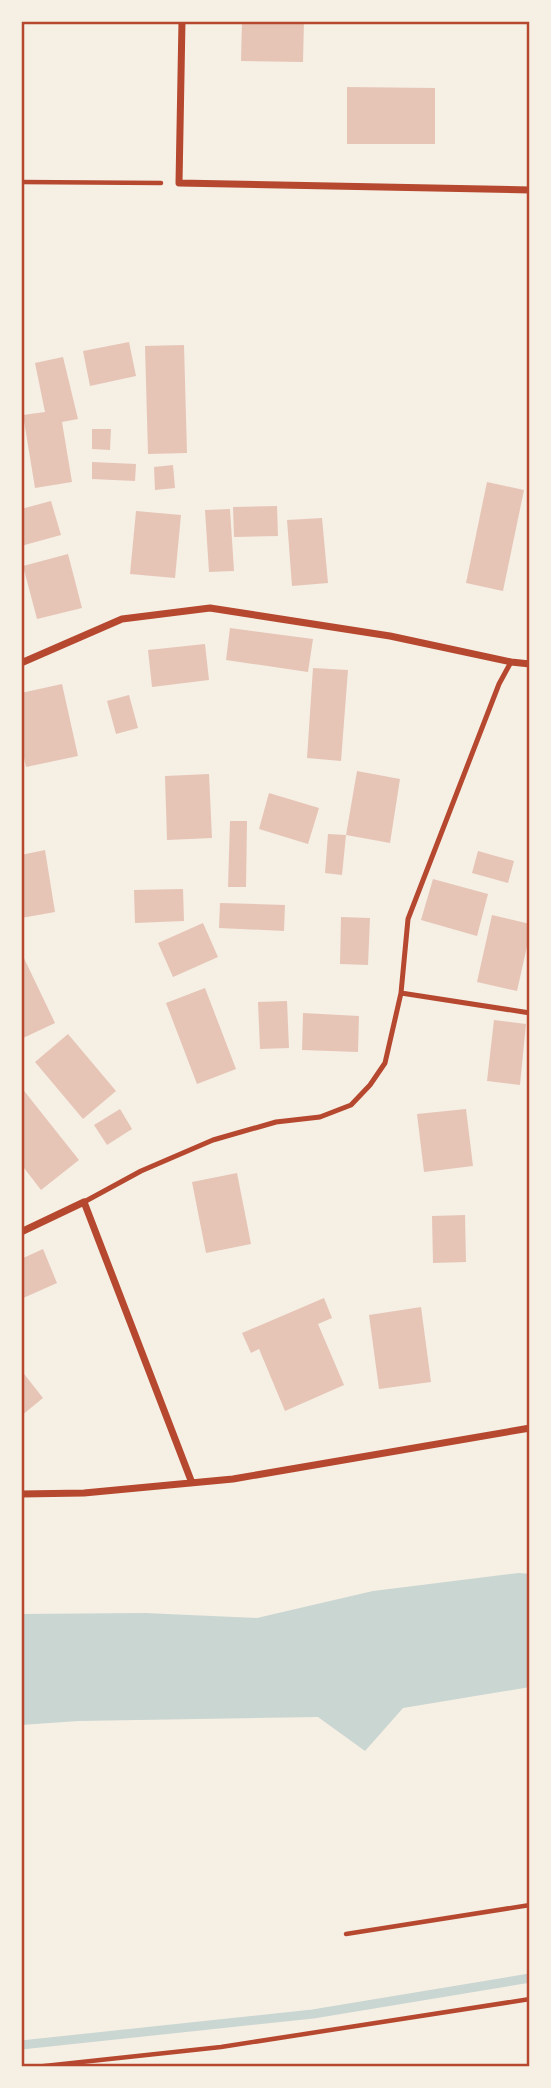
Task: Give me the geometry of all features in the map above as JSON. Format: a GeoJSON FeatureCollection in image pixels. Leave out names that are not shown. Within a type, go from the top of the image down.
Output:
{"type":"FeatureCollection","features":[{"type":"Feature","properties":{"kind":"street"},"geometry":{"type":"LineString","coordinates":[[182,21],[179,183],[530,190]]}},
{"type":"Feature","properties":{"kind":"street"},"geometry":{"type":"LineString","coordinates":[[21,663],[122,619],[210,608],[390,636],[530,664]]}},
{"type":"Feature","properties":{"kind":"street"},"geometry":{"type":"LineString","coordinates":[[21,1232],[84,1202],[192,1483]]}},
{"type":"Feature","properties":{"kind":"street"},"geometry":{"type":"LineString","coordinates":[[21,1494],[85,1493],[192,1483],[329,1464],[530,1428]]}},
{"type":"Feature","properties":{"kind":"lane"},"geometry":{"type":"LineString","coordinates":[[84,1202],[141,1171],[213,1140],[276,1122],[320,1117],[351,1105],[370,1085],[385,1063],[401,993],[408,919],[499,684],[512,662]]}},
{"type":"Feature","properties":{"kind":"lane"},"geometry":{"type":"LineString","coordinates":[[401,993],[530,1013]]}},
{"type":"Feature","properties":{"kind":"path"},"geometry":{"type":"LineString","coordinates":[[21,182],[179,183]]}},
{"type":"Feature","properties":{"kind":"path"},"geometry":{"type":"LineString","coordinates":[[346,1934],[530,1905]]}},
{"type":"Feature","properties":{"kind":"path"},"geometry":{"type":"LineString","coordinates":[[35,2067],[220,2046],[530,1999]]}},
{"type":"Feature","properties":{"kind":"shaded area"},"geometry":{"type":"Polygon","coordinates":[[[519,1573],[530,1574],[530,1687],[403,1708],[365,1751],[318,1717],[78,1721],[21,1725],[21,1614],[145,1613],[257,1618],[373,1591],[519,1573]]]}},
{"type":"Feature","properties":{"kind":"building"},"geometry":{"type":"Polygon","coordinates":[[[242,21],[304,21],[303,62],[241,61],[242,21]]]}},
{"type":"Feature","properties":{"kind":"building"},"geometry":{"type":"Polygon","coordinates":[[[347,87],[435,88],[435,144],[347,144],[347,87]]]}},
{"type":"Feature","properties":{"kind":"building"},"geometry":{"type":"Polygon","coordinates":[[[129,342],[136,376],[90,386],[83,351],[129,342]]]}},
{"type":"Feature","properties":{"kind":"building"},"geometry":{"type":"Polygon","coordinates":[[[184,345],[187,453],[148,454],[145,346],[184,345]]]}},
{"type":"Feature","properties":{"kind":"building"},"geometry":{"type":"Polygon","coordinates":[[[63,357],[78,419],[62,422],[72,482],[35,488],[23,415],[45,412],[35,363],[63,357]]]}},
{"type":"Feature","properties":{"kind":"building"},"geometry":{"type":"Polygon","coordinates":[[[92,429],[111,429],[110,450],[92,449],[92,429]]]}},
{"type":"Feature","properties":{"kind":"building"},"geometry":{"type":"Polygon","coordinates":[[[92,462],[136,464],[135,481],[92,479],[92,462]]]}},
{"type":"Feature","properties":{"kind":"building"},"geometry":{"type":"Polygon","coordinates":[[[173,465],[175,488],[155,490],[154,467],[173,465]]]}},
{"type":"Feature","properties":{"kind":"building"},"geometry":{"type":"Polygon","coordinates":[[[487,482],[524,490],[503,591],[466,583],[487,482]]]}},
{"type":"Feature","properties":{"kind":"building"},"geometry":{"type":"Polygon","coordinates":[[[51,501],[61,535],[21,546],[21,509],[51,501]]]}},
{"type":"Feature","properties":{"kind":"building"},"geometry":{"type":"Polygon","coordinates":[[[277,506],[278,536],[234,537],[233,507],[277,506]]]}},
{"type":"Feature","properties":{"kind":"building"},"geometry":{"type":"Polygon","coordinates":[[[230,509],[234,571],[209,572],[205,510],[230,509]]]}},
{"type":"Feature","properties":{"kind":"building"},"geometry":{"type":"Polygon","coordinates":[[[136,511],[181,515],[175,578],[130,574],[136,511]]]}},
{"type":"Feature","properties":{"kind":"building"},"geometry":{"type":"Polygon","coordinates":[[[322,518],[328,583],[292,586],[287,520],[322,518]]]}},
{"type":"Feature","properties":{"kind":"building"},"geometry":{"type":"Polygon","coordinates":[[[68,554],[82,608],[37,619],[23,566],[68,554]]]}},
{"type":"Feature","properties":{"kind":"building"},"geometry":{"type":"Polygon","coordinates":[[[230,628],[313,639],[308,672],[226,660],[230,628]]]}},
{"type":"Feature","properties":{"kind":"building"},"geometry":{"type":"Polygon","coordinates":[[[205,644],[209,680],[152,687],[148,650],[205,644]]]}},
{"type":"Feature","properties":{"kind":"building"},"geometry":{"type":"Polygon","coordinates":[[[313,668],[348,670],[341,761],[307,758],[313,668]]]}},
{"type":"Feature","properties":{"kind":"building"},"geometry":{"type":"Polygon","coordinates":[[[62,684],[78,756],[26,767],[21,744],[21,693],[62,684]]]}},
{"type":"Feature","properties":{"kind":"building"},"geometry":{"type":"Polygon","coordinates":[[[129,695],[138,728],[116,734],[107,701],[129,695]]]}},
{"type":"Feature","properties":{"kind":"building"},"geometry":{"type":"Polygon","coordinates":[[[357,771],[400,779],[390,843],[346,835],[357,771]]]}},
{"type":"Feature","properties":{"kind":"building"},"geometry":{"type":"Polygon","coordinates":[[[209,774],[212,838],[167,840],[165,776],[209,774]]]}},
{"type":"Feature","properties":{"kind":"building"},"geometry":{"type":"Polygon","coordinates":[[[269,793],[319,808],[308,844],[259,829],[269,793]]]}},
{"type":"Feature","properties":{"kind":"building"},"geometry":{"type":"Polygon","coordinates":[[[230,821],[247,821],[246,887],[228,887],[230,821]]]}},
{"type":"Feature","properties":{"kind":"building"},"geometry":{"type":"Polygon","coordinates":[[[328,834],[346,835],[342,875],[325,873],[328,834]]]}},
{"type":"Feature","properties":{"kind":"building"},"geometry":{"type":"Polygon","coordinates":[[[45,850],[55,912],[21,918],[21,855],[45,850]]]}},
{"type":"Feature","properties":{"kind":"building"},"geometry":{"type":"Polygon","coordinates":[[[478,851],[514,861],[508,883],[472,873],[478,851]]]}},
{"type":"Feature","properties":{"kind":"building"},"geometry":{"type":"Polygon","coordinates":[[[433,879],[488,894],[477,936],[421,920],[433,879]]]}},
{"type":"Feature","properties":{"kind":"building"},"geometry":{"type":"Polygon","coordinates":[[[183,889],[184,921],[135,923],[134,890],[183,889]]]}},
{"type":"Feature","properties":{"kind":"building"},"geometry":{"type":"Polygon","coordinates":[[[220,903],[285,905],[284,931],[219,928],[220,903]]]}},
{"type":"Feature","properties":{"kind":"building"},"geometry":{"type":"Polygon","coordinates":[[[492,915],[530,924],[517,991],[477,982],[492,915]]]}},
{"type":"Feature","properties":{"kind":"building"},"geometry":{"type":"Polygon","coordinates":[[[341,917],[370,918],[368,965],[340,964],[341,917]]]}},
{"type":"Feature","properties":{"kind":"building"},"geometry":{"type":"Polygon","coordinates":[[[203,923],[218,957],[173,977],[158,943],[203,923]]]}},
{"type":"Feature","properties":{"kind":"building"},"geometry":{"type":"Polygon","coordinates":[[[21,952],[55,1023],[21,1039],[21,952]]]}},
{"type":"Feature","properties":{"kind":"building"},"geometry":{"type":"Polygon","coordinates":[[[205,988],[236,1069],[197,1084],[166,1003],[205,988]]]}},
{"type":"Feature","properties":{"kind":"building"},"geometry":{"type":"Polygon","coordinates":[[[287,1001],[289,1048],[260,1049],[258,1002],[287,1001]]]}},
{"type":"Feature","properties":{"kind":"building"},"geometry":{"type":"Polygon","coordinates":[[[303,1013],[359,1016],[358,1052],[302,1050],[303,1013]]]}},
{"type":"Feature","properties":{"kind":"building"},"geometry":{"type":"Polygon","coordinates":[[[494,1020],[526,1024],[520,1085],[487,1081],[494,1020]]]}},
{"type":"Feature","properties":{"kind":"building"},"geometry":{"type":"Polygon","coordinates":[[[68,1034],[116,1091],[83,1119],[35,1062],[68,1034]]]}},
{"type":"Feature","properties":{"kind":"building"},"geometry":{"type":"Polygon","coordinates":[[[21,1087],[79,1160],[41,1190],[21,1164],[21,1087]]]}},
{"type":"Feature","properties":{"kind":"building"},"geometry":{"type":"Polygon","coordinates":[[[120,1109],[132,1129],[107,1145],[94,1125],[120,1109]]]}},
{"type":"Feature","properties":{"kind":"building"},"geometry":{"type":"Polygon","coordinates":[[[466,1109],[473,1166],[424,1172],[417,1114],[466,1109]]]}},
{"type":"Feature","properties":{"kind":"building"},"geometry":{"type":"Polygon","coordinates":[[[237,1173],[251,1244],[206,1253],[192,1182],[237,1173]]]}},
{"type":"Feature","properties":{"kind":"building"},"geometry":{"type":"Polygon","coordinates":[[[465,1215],[466,1262],[433,1263],[432,1216],[465,1215]]]}},
{"type":"Feature","properties":{"kind":"building"},"geometry":{"type":"Polygon","coordinates":[[[43,1249],[57,1283],[21,1299],[21,1259],[43,1249]]]}},
{"type":"Feature","properties":{"kind":"building"},"geometry":{"type":"Polygon","coordinates":[[[324,1298],[332,1318],[318,1324],[344,1385],[285,1411],[259,1349],[251,1353],[242,1333],[324,1298]]]}},
{"type":"Feature","properties":{"kind":"building"},"geometry":{"type":"Polygon","coordinates":[[[421,1307],[431,1382],[379,1389],[369,1315],[421,1307]]]}},
{"type":"Feature","properties":{"kind":"building"},"geometry":{"type":"Polygon","coordinates":[[[21,1370],[43,1398],[21,1416],[21,1370]]]}},
{"type":"Feature","properties":{"kind":"waterway"},"geometry":{"type":"LineString","coordinates":[[21,2045],[313,2014],[530,1978]]}}]}
